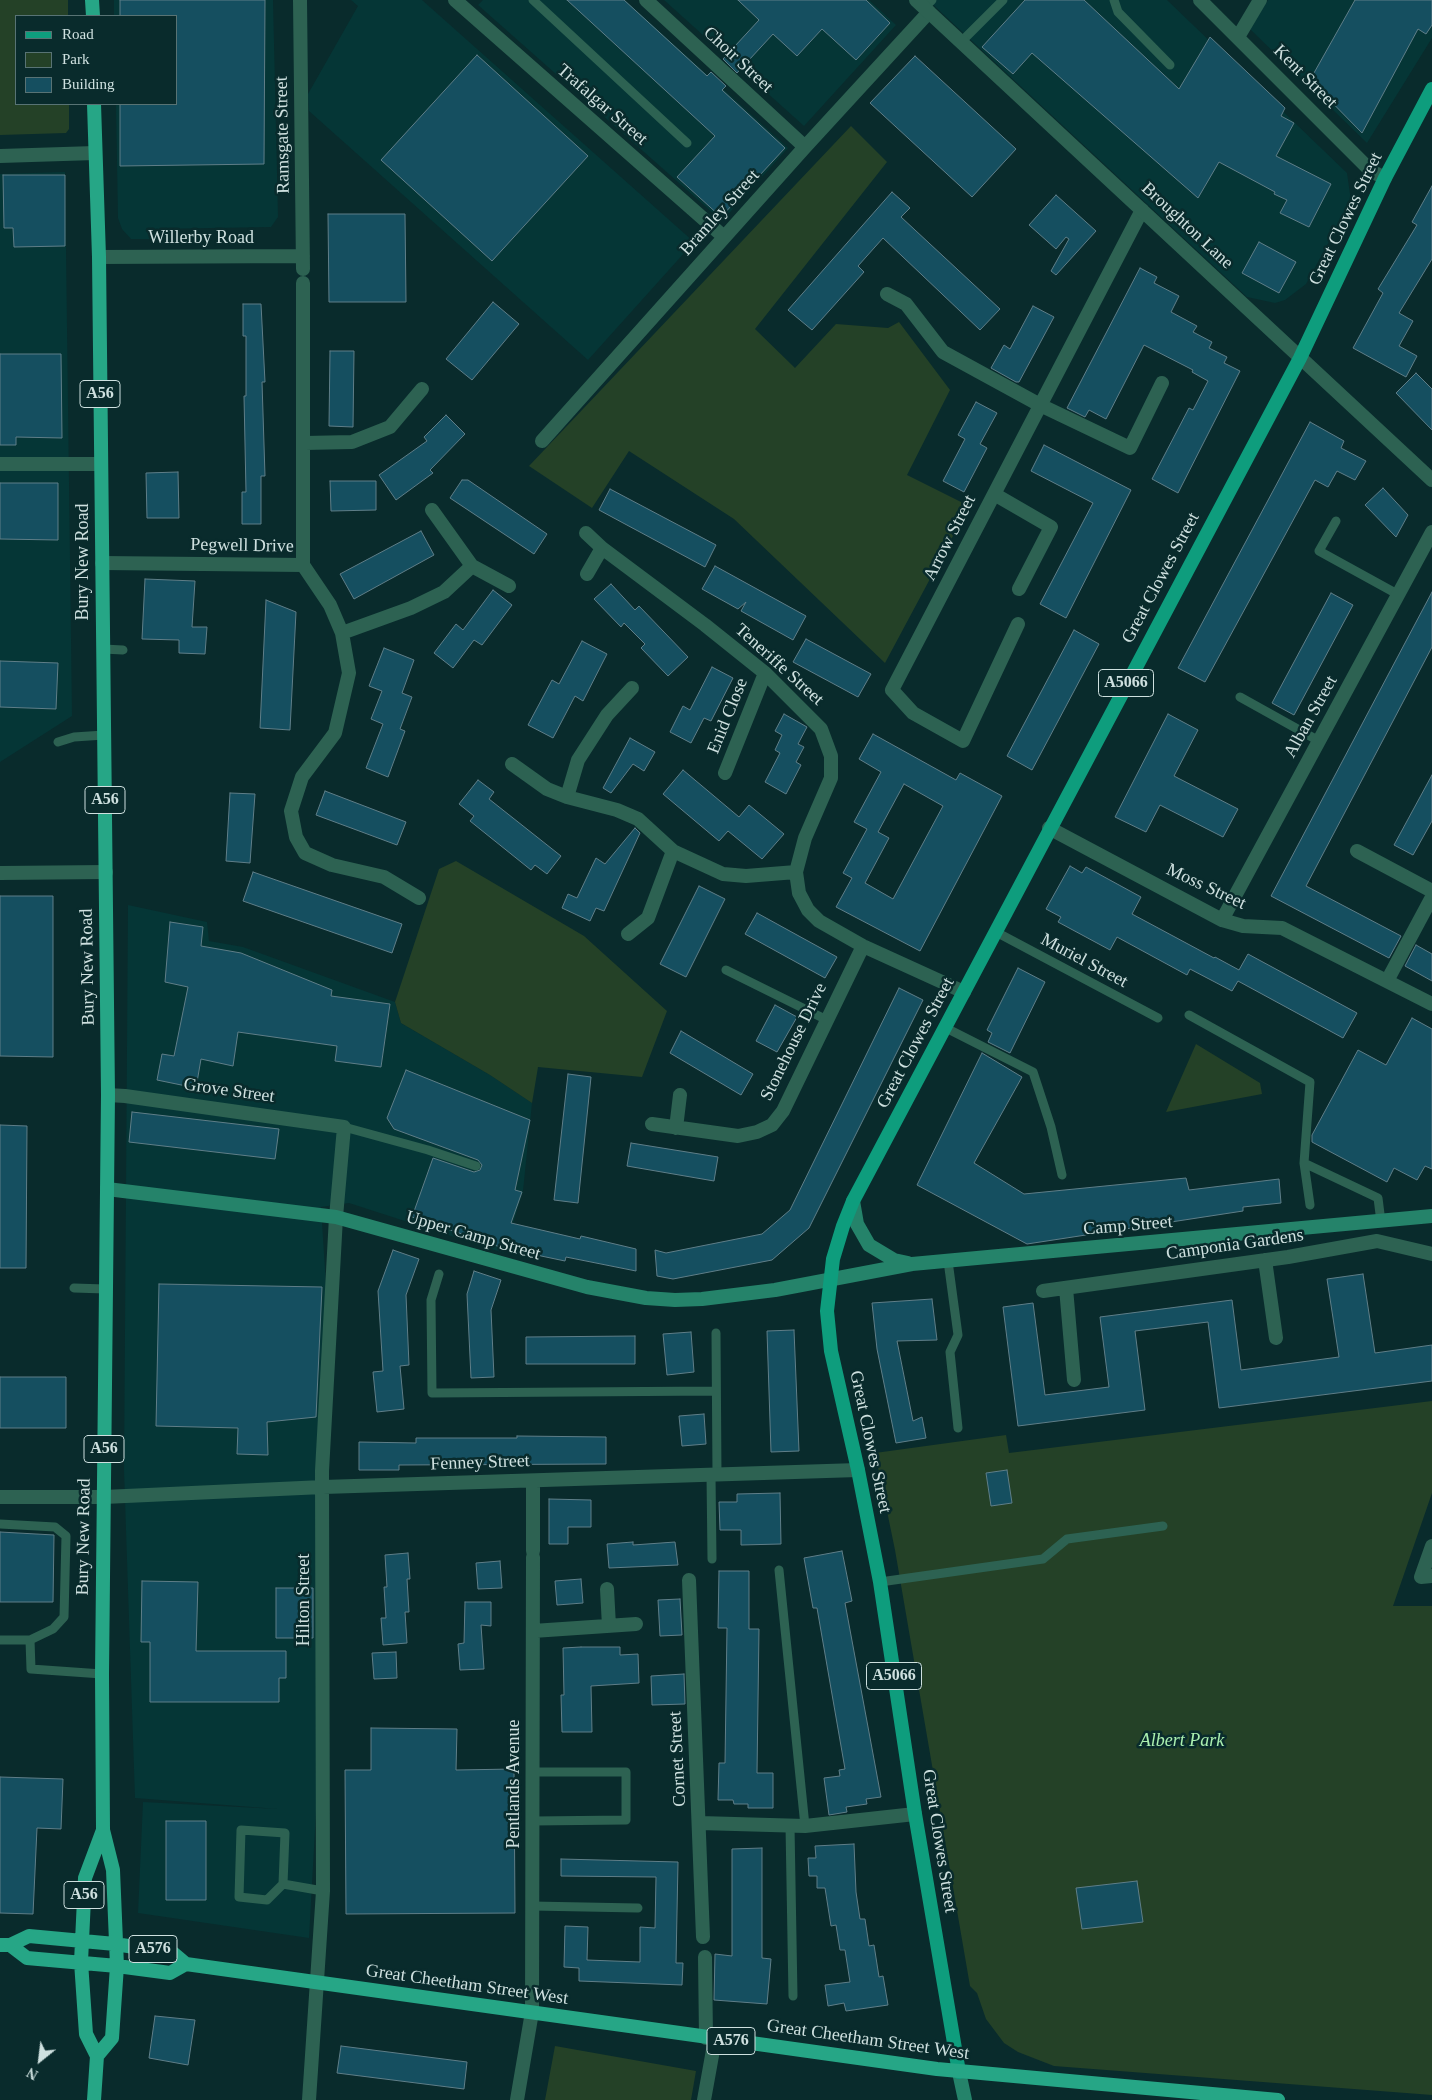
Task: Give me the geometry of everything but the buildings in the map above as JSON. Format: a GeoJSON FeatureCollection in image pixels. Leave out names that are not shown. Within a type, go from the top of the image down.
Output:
{"type":"FeatureCollection","features":[{"type":"Feature","properties":{"kind":"highway"},"geometry":{"type":"LineString","coordinates":[[92,0],[93,15]]}},
{"type":"Feature","properties":{"kind":"highway","name":"Bury New Road"},"geometry":{"type":"LineString","coordinates":[[94,105],[101,464],[108,1095],[102,1674],[103,1830],[113,1870],[117,1966],[112,2038],[97,2056],[86,2034],[81,1962],[85,1878],[103,1830]]}},
{"type":"Feature","properties":{"kind":"highway","name":"A576"},"geometry":{"type":"LineString","coordinates":[[5,1945],[28,1936],[82,1940]]}},
{"type":"Feature","properties":{"kind":"highway","name":"Great Cheetham Street West"},"geometry":{"type":"LineString","coordinates":[[82,1940],[173,1952],[186,1964],[317,1984],[960,2072],[1278,2100]]}},
{"type":"Feature","properties":{"kind":"highway","name":"A576"},"geometry":{"type":"LineString","coordinates":[[5,1945],[27,1958],[117,1966]]}},
{"type":"Feature","properties":{"kind":"highway","name":"Great Cheetham Street West"},"geometry":{"type":"LineString","coordinates":[[117,1966],[170,1973],[186,1964]]}},
{"type":"Feature","properties":{"kind":"highway"},"geometry":{"type":"LineString","coordinates":[[94,2100],[97,2056]]}},
{"type":"Feature","properties":{"kind":"main road","name":"Great Clowes Street"},"geometry":{"type":"LineString","coordinates":[[965,2100],[915,1814],[880,1582],[858,1470],[831,1351],[827,1310],[830,1281],[839,1237],[853,1201],[946,1028],[1049,828],[1300,358],[1385,178],[1432,89]]}},
{"type":"Feature","properties":{"kind":"main road","name":"Upper Camp Street"},"geometry":{"type":"LineString","coordinates":[[107,1189],[336,1217],[587,1287],[646,1298],[702,1300],[830,1281]]}},
{"type":"Feature","properties":{"kind":"main road"},"geometry":{"type":"LineString","coordinates":[[853,1201],[856,1224],[869,1245],[894,1260],[912,1264]]}},
{"type":"Feature","properties":{"kind":"main road","name":"Camp Street"},"geometry":{"type":"LineString","coordinates":[[830,1281],[912,1264],[1432,1216]]}},
{"type":"Feature","properties":{"kind":"street","name":"Ramsgate Street"},"geometry":{"type":"LineString","coordinates":[[300,0],[305,443],[303,565]]}},
{"type":"Feature","properties":{"kind":"street","name":"Trafalgar Street"},"geometry":{"type":"LineString","coordinates":[[455,0],[724,237]]}},
{"type":"Feature","properties":{"kind":"street","name":"Choir Street"},"geometry":{"type":"LineString","coordinates":[[646,0],[805,147]]}},
{"type":"Feature","properties":{"kind":"street","name":"Kent Street"},"geometry":{"type":"LineString","coordinates":[[1200,0],[1371,171],[1385,178]]}},
{"type":"Feature","properties":{"kind":"street"},"geometry":{"type":"LineString","coordinates":[[1238,37],[1260,0]]}},
{"type":"Feature","properties":{"kind":"street","name":"Bramley Street"},"geometry":{"type":"LineString","coordinates":[[542,441],[805,147],[925,5]]}},
{"type":"Feature","properties":{"kind":"street","name":"Broughton Lane"},"geometry":{"type":"LineString","coordinates":[[925,5],[962,42],[1432,480]]}},
{"type":"Feature","properties":{"kind":"street"},"geometry":{"type":"LineString","coordinates":[[0,156],[95,153]]}},
{"type":"Feature","properties":{"kind":"street","name":"Arrow Street"},"geometry":{"type":"LineString","coordinates":[[1018,624],[963,741],[912,714],[892,690],[1142,210]]}},
{"type":"Feature","properties":{"kind":"street","name":"Willerby Road"},"geometry":{"type":"LineString","coordinates":[[98,257],[303,270]]}},
{"type":"Feature","properties":{"kind":"street"},"geometry":{"type":"LineString","coordinates":[[887,294],[906,304],[943,352],[1040,405],[1130,448],[1162,383]]}},
{"type":"Feature","properties":{"kind":"street"},"geometry":{"type":"LineString","coordinates":[[305,443],[352,442],[390,426],[422,388]]}},
{"type":"Feature","properties":{"kind":"street"},"geometry":{"type":"LineString","coordinates":[[0,464],[101,464]]}},
{"type":"Feature","properties":{"kind":"street"},"geometry":{"type":"LineString","coordinates":[[994,494],[1052,527],[1019,589]]}},
{"type":"Feature","properties":{"kind":"street"},"geometry":{"type":"LineString","coordinates":[[432,510],[472,566],[509,586]]}},
{"type":"Feature","properties":{"kind":"street","name":"Alban Street"},"geometry":{"type":"LineString","coordinates":[[1222,920],[1432,532]]}},
{"type":"Feature","properties":{"kind":"street","name":"Teneriffe Street"},"geometry":{"type":"LineString","coordinates":[[586,533],[602,548],[705,625],[765,674],[821,728],[830,756],[831,778],[805,838],[796,872],[799,893],[808,910],[819,921],[863,946],[964,992]]}},
{"type":"Feature","properties":{"kind":"street"},"geometry":{"type":"LineString","coordinates":[[586,574],[602,548]]}},
{"type":"Feature","properties":{"kind":"street","name":"Pegwell Drive"},"geometry":{"type":"LineString","coordinates":[[102,563],[303,565],[330,605],[342,632],[348,673],[334,733],[302,778],[291,811],[296,837],[305,852],[332,865],[384,877],[419,898]]}},
{"type":"Feature","properties":{"kind":"street"},"geometry":{"type":"LineString","coordinates":[[342,632],[411,608],[444,592],[472,566]]}},
{"type":"Feature","properties":{"kind":"street","name":"Enid Close"},"geometry":{"type":"LineString","coordinates":[[725,773],[765,674]]}},
{"type":"Feature","properties":{"kind":"street"},"geometry":{"type":"LineString","coordinates":[[567,797],[578,760],[607,715],[632,688]]}},
{"type":"Feature","properties":{"kind":"street"},"geometry":{"type":"LineString","coordinates":[[512,764],[547,790],[617,810],[638,820],[673,851],[723,874],[746,876],[796,872]]}},
{"type":"Feature","properties":{"kind":"street","name":"Moss Street"},"geometry":{"type":"LineString","coordinates":[[1049,828],[1222,920],[1243,926],[1282,928],[1432,1004]]}},
{"type":"Feature","properties":{"kind":"street"},"geometry":{"type":"LineString","coordinates":[[628,934],[648,918],[673,851]]}},
{"type":"Feature","properties":{"kind":"street"},"geometry":{"type":"LineString","coordinates":[[1357,851],[1432,892]]}},
{"type":"Feature","properties":{"kind":"street"},"geometry":{"type":"LineString","coordinates":[[0,873],[106,872]]}},
{"type":"Feature","properties":{"kind":"street"},"geometry":{"type":"LineString","coordinates":[[1387,980],[1432,896]]}},
{"type":"Feature","properties":{"kind":"street","name":"Stonehouse Drive"},"geometry":{"type":"LineString","coordinates":[[652,1124],[738,1136],[758,1132],[772,1125],[783,1110],[863,946]]}},
{"type":"Feature","properties":{"kind":"street","name":"Grove Street"},"geometry":{"type":"LineString","coordinates":[[108,1095],[344,1127]]}},
{"type":"Feature","properties":{"kind":"street"},"geometry":{"type":"LineString","coordinates":[[676,1128],[680,1095]]}},
{"type":"Feature","properties":{"kind":"street","name":"Hilton Street"},"geometry":{"type":"LineString","coordinates":[[309,2100],[323,1891],[322,1487],[336,1217],[344,1127]]}},
{"type":"Feature","properties":{"kind":"street","name":"Camponia Gardens"},"geometry":{"type":"LineString","coordinates":[[1043,1291],[1265,1260],[1377,1241],[1432,1254]]}},
{"type":"Feature","properties":{"kind":"street"},"geometry":{"type":"LineString","coordinates":[[1265,1260],[1276,1338]]}},
{"type":"Feature","properties":{"kind":"street"},"geometry":{"type":"LineString","coordinates":[[1066,1288],[1074,1380]]}},
{"type":"Feature","properties":{"kind":"street","name":"Fenney Street"},"geometry":{"type":"LineString","coordinates":[[0,1497],[104,1497],[322,1487],[858,1470]]}},
{"type":"Feature","properties":{"kind":"street","name":"Pentlands Avenue"},"geometry":{"type":"LineString","coordinates":[[517,2100],[532,2012],[533,1481]]}},
{"type":"Feature","properties":{"kind":"street"},"geometry":{"type":"LineString","coordinates":[[1426,1577],[1432,1546]]}},
{"type":"Feature","properties":{"kind":"street","name":"Cornet Street"},"geometry":{"type":"LineString","coordinates":[[689,1580],[703,1936]]}},
{"type":"Feature","properties":{"kind":"street"},"geometry":{"type":"LineString","coordinates":[[607,1589],[610,1626]]}},
{"type":"Feature","properties":{"kind":"street"},"geometry":{"type":"LineString","coordinates":[[533,1631],[636,1624]]}},
{"type":"Feature","properties":{"kind":"street"},"geometry":{"type":"LineString","coordinates":[[700,1823],[805,1826],[915,1814]]}},
{"type":"Feature","properties":{"kind":"street"},"geometry":{"type":"LineString","coordinates":[[704,1958],[710,2038],[704,2100]]}},
{"type":"Feature","properties":{"kind":"lane"},"geometry":{"type":"LineString","coordinates":[[533,0],[687,143]]}},
{"type":"Feature","properties":{"kind":"lane"},"geometry":{"type":"LineString","coordinates":[[962,42],[1003,0]]}},
{"type":"Feature","properties":{"kind":"lane"},"geometry":{"type":"LineString","coordinates":[[1114,0],[1118,12],[1170,64]]}},
{"type":"Feature","properties":{"kind":"lane"},"geometry":{"type":"LineString","coordinates":[[1336,521],[1319,552],[1399,595]]}},
{"type":"Feature","properties":{"kind":"lane"},"geometry":{"type":"LineString","coordinates":[[102,649],[123,650]]}},
{"type":"Feature","properties":{"kind":"lane"},"geometry":{"type":"LineString","coordinates":[[1240,697],[1320,741]]}},
{"type":"Feature","properties":{"kind":"lane"},"geometry":{"type":"LineString","coordinates":[[58,742],[74,737],[104,735]]}},
{"type":"Feature","properties":{"kind":"lane","name":"Muriel Street"},"geometry":{"type":"LineString","coordinates":[[996,932],[1158,1018]]}},
{"type":"Feature","properties":{"kind":"lane"},"geometry":{"type":"LineString","coordinates":[[726,970],[827,1020]]}},
{"type":"Feature","properties":{"kind":"lane"},"geometry":{"type":"LineString","coordinates":[[1189,1015],[1310,1082],[1304,1164],[1310,1205]]}},
{"type":"Feature","properties":{"kind":"lane"},"geometry":{"type":"LineString","coordinates":[[946,1028],[1033,1072],[1052,1127],[1062,1175]]}},
{"type":"Feature","properties":{"kind":"lane"},"geometry":{"type":"LineString","coordinates":[[344,1127],[476,1166]]}},
{"type":"Feature","properties":{"kind":"lane"},"geometry":{"type":"LineString","coordinates":[[1304,1164],[1378,1198],[1381,1222]]}},
{"type":"Feature","properties":{"kind":"lane"},"geometry":{"type":"LineString","coordinates":[[948,1261],[958,1335],[950,1352],[958,1428]]}},
{"type":"Feature","properties":{"kind":"lane"},"geometry":{"type":"LineString","coordinates":[[439,1274],[431,1300],[432,1393],[716,1391]]}},
{"type":"Feature","properties":{"kind":"lane"},"geometry":{"type":"LineString","coordinates":[[74,1288],[105,1289]]}},
{"type":"Feature","properties":{"kind":"lane"},"geometry":{"type":"LineString","coordinates":[[712,1559],[716,1333]]}},
{"type":"Feature","properties":{"kind":"lane"},"geometry":{"type":"LineString","coordinates":[[0,1524],[55,1527],[66,1536],[64,1617],[53,1629],[30,1640],[0,1640]]}},
{"type":"Feature","properties":{"kind":"lane"},"geometry":{"type":"LineString","coordinates":[[880,1582],[1043,1559],[1067,1539],[1163,1526]]}},
{"type":"Feature","properties":{"kind":"lane"},"geometry":{"type":"LineString","coordinates":[[779,1570],[805,1826]]}},
{"type":"Feature","properties":{"kind":"lane"},"geometry":{"type":"LineString","coordinates":[[30,1640],[31,1669],[102,1674]]}},
{"type":"Feature","properties":{"kind":"lane"},"geometry":{"type":"LineString","coordinates":[[532,1821],[626,1820],[626,1772],[533,1772]]}},
{"type":"Feature","properties":{"kind":"lane"},"geometry":{"type":"LineString","coordinates":[[790,1826],[793,1996]]}},
{"type":"Feature","properties":{"kind":"lane"},"geometry":{"type":"LineString","coordinates":[[241,1830],[285,1833],[283,1884],[267,1900],[239,1897],[241,1830]]}},
{"type":"Feature","properties":{"kind":"lane"},"geometry":{"type":"LineString","coordinates":[[283,1884],[323,1891]]}},
{"type":"Feature","properties":{"kind":"lane"},"geometry":{"type":"LineString","coordinates":[[532,1906],[638,1908]]}},
{"type":"Feature","properties":{"kind":"shaded area"},"geometry":{"type":"Polygon","coordinates":[[[114,0],[273,0],[278,217],[271,227],[152,229],[151,239],[131,239],[122,229],[118,218],[116,105],[178,105],[178,15],[114,15],[114,0]]]}},
{"type":"Feature","properties":{"kind":"shaded area"},"geometry":{"type":"Polygon","coordinates":[[[351,0],[422,0],[694,242],[588,360],[309,111],[308,94],[358,6],[351,0]]]}},
{"type":"Feature","properties":{"kind":"shaded area"},"geometry":{"type":"Polygon","coordinates":[[[483,0],[625,0],[788,148],[722,221],[478,5],[483,0]]]}},
{"type":"Feature","properties":{"kind":"shaded area"},"geometry":{"type":"Polygon","coordinates":[[[664,0],[869,0],[896,25],[804,126],[664,0]]]}},
{"type":"Feature","properties":{"kind":"shaded area"},"geometry":{"type":"Polygon","coordinates":[[[928,0],[1167,0],[1347,173],[1351,201],[1306,284],[1285,300],[1275,303],[1247,297],[928,0]]]}},
{"type":"Feature","properties":{"kind":"shaded area"},"geometry":{"type":"Polygon","coordinates":[[[1268,0],[1432,0],[1432,38],[1367,143],[1250,29],[1268,0]]]}},
{"type":"Feature","properties":{"kind":"shaded area"},"geometry":{"type":"Polygon","coordinates":[[[65,172],[72,716],[0,762],[0,174],[65,172]]]}},
{"type":"Feature","properties":{"kind":"shaded area"},"geometry":{"type":"Polygon","coordinates":[[[128,905],[207,922],[209,941],[243,947],[395,1002],[401,1023],[490,1075],[532,1103],[523,1191],[504,1253],[349,1203],[321,1207],[326,1285],[316,1812],[309,1938],[138,1913],[143,1802],[278,1809],[135,1798],[124,1470],[128,905]]]}},
{"type":"Feature","properties":{"kind":"green space"},"geometry":{"type":"Polygon","coordinates":[[[0,0],[68,0],[68,15],[15,15],[15,105],[69,105],[69,129],[66,133],[0,135],[0,0]]]}},
{"type":"Feature","properties":{"kind":"green space"},"geometry":{"type":"Polygon","coordinates":[[[851,126],[887,162],[755,329],[795,368],[836,324],[888,328],[899,322],[950,390],[907,475],[969,506],[885,663],[734,519],[629,451],[592,508],[529,466],[851,126]]]}},
{"type":"Feature","properties":{"kind":"green space"},"geometry":{"type":"Polygon","coordinates":[[[456,861],[584,936],[667,1011],[642,1077],[538,1067],[532,1103],[490,1075],[401,1023],[395,1002],[439,869],[456,861]]]}},
{"type":"Feature","properties":{"kind":"green space"},"geometry":{"type":"Polygon","coordinates":[[[1196,1044],[1260,1083],[1262,1094],[1166,1112],[1196,1044]]]}},
{"type":"Feature","properties":{"kind":"green space","name":"Albert Park"},"geometry":{"type":"Polygon","coordinates":[[[1432,1401],[1432,1493],[1393,1606],[1432,1606],[1432,2095],[1054,2066],[1018,2052],[1004,2043],[986,2019],[977,1993],[970,1986],[895,1550],[875,1453],[1006,1435],[1009,1453],[1432,1401]]]}},
{"type":"Feature","properties":{"kind":"green space"},"geometry":{"type":"Polygon","coordinates":[[[555,2046],[696,2071],[691,2100],[545,2100],[555,2046]]]}}]}
